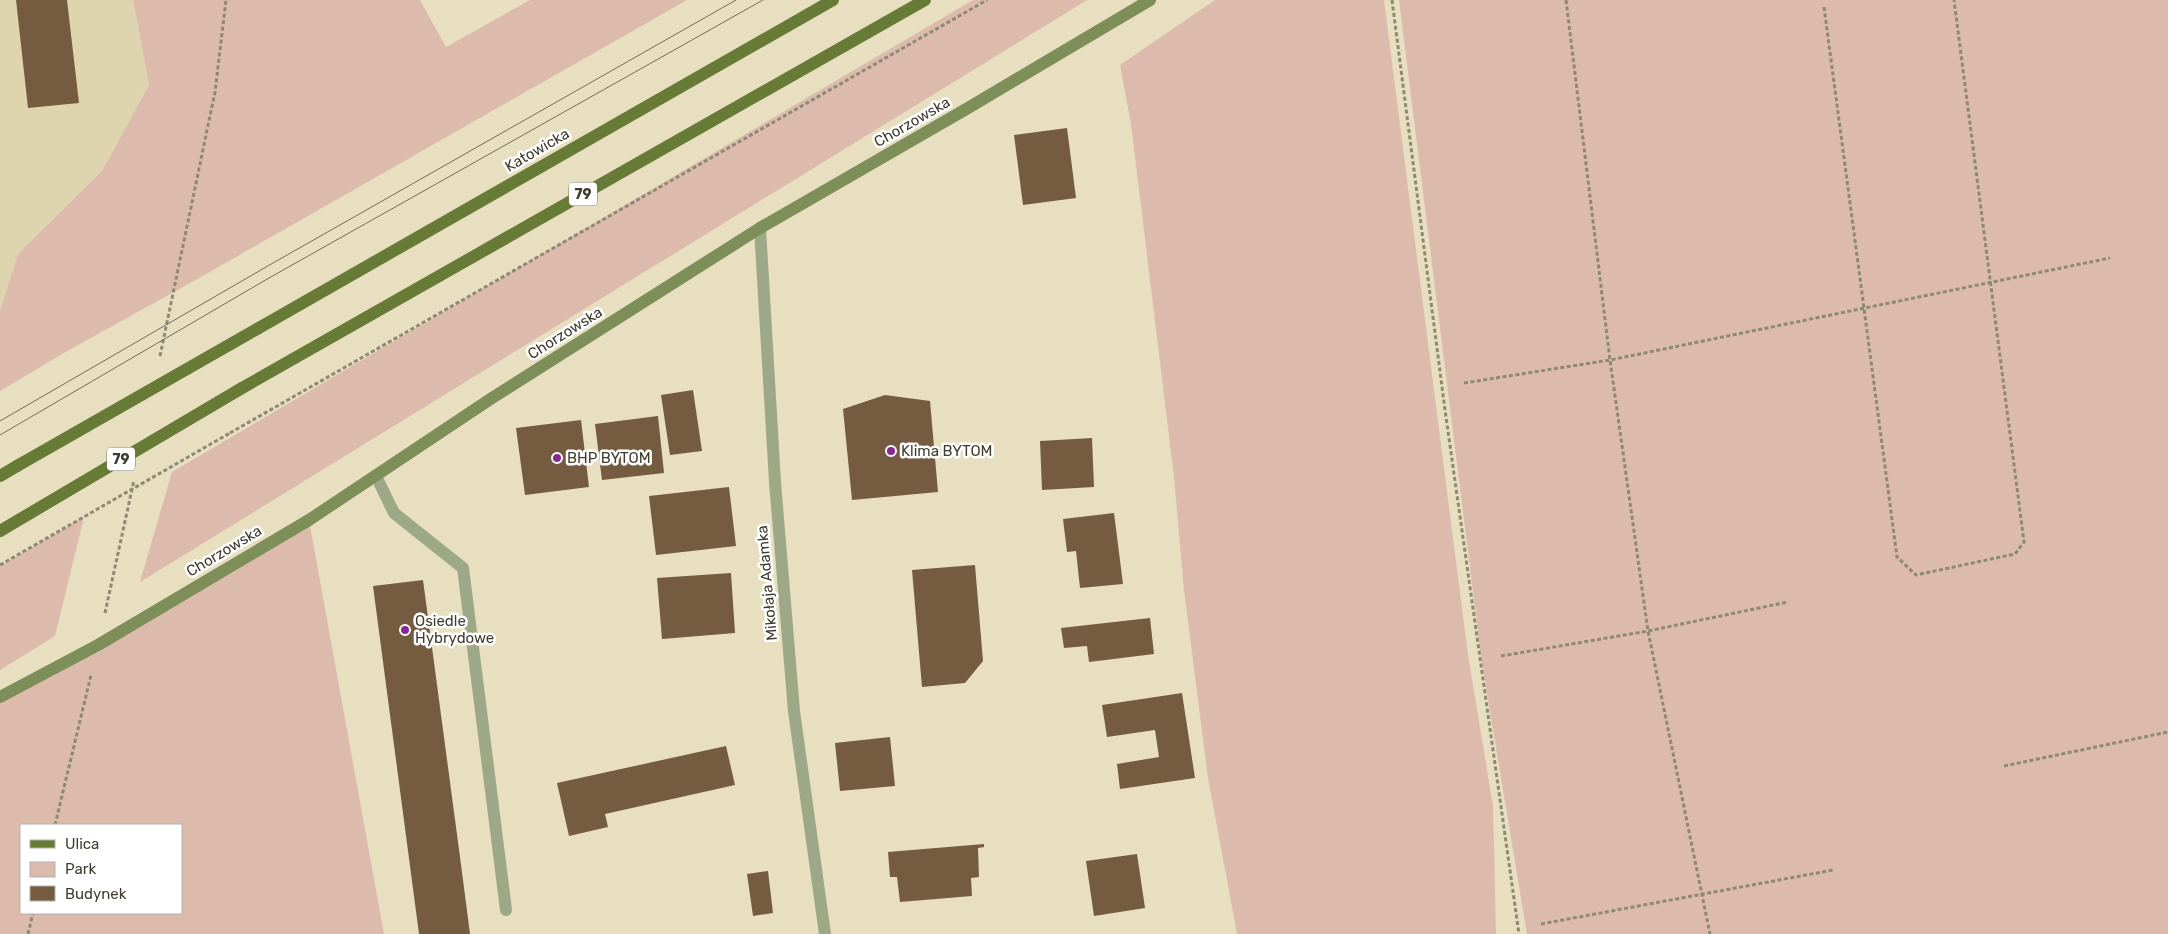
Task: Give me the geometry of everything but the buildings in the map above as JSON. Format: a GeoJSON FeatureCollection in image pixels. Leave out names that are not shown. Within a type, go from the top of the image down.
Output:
{"type":"FeatureCollection","features":[{"type":"Feature","properties":{"kind":"main road","name":"Katowicka"},"geometry":{"type":"LineString","coordinates":[[0,476],[833,0]]}},
{"type":"Feature","properties":{"kind":"main road","name":"79"},"geometry":{"type":"LineString","coordinates":[[0,531],[242,388],[925,0]]}},
{"type":"Feature","properties":{"kind":"street","name":"Chorzowska"},"geometry":{"type":"LineString","coordinates":[[0,697],[98,645],[309,520],[492,398],[760,228],[1150,0]]}},
{"type":"Feature","properties":{"kind":"street","name":"Mikołaja Adamka"},"geometry":{"type":"LineString","coordinates":[[760,228],[775,482],[794,702],[825,934]]}},
{"type":"Feature","properties":{"kind":"street"},"geometry":{"type":"LineString","coordinates":[[376,476],[394,513],[463,568],[506,910]]}},
{"type":"Feature","properties":{"kind":"path"},"geometry":{"type":"LineString","coordinates":[[177,279],[215,92],[226,0]]}},
{"type":"Feature","properties":{"kind":"path"},"geometry":{"type":"LineString","coordinates":[[0,565],[987,0]]}},
{"type":"Feature","properties":{"kind":"path"},"geometry":{"type":"LineString","coordinates":[[1392,0],[1445,410],[1519,934]]}},
{"type":"Feature","properties":{"kind":"path"},"geometry":{"type":"LineString","coordinates":[[1566,0],[1610,360],[1648,631],[1710,934]]}},
{"type":"Feature","properties":{"kind":"path"},"geometry":{"type":"LineString","coordinates":[[1824,7],[1897,557],[1916,575],[2015,554],[2024,542],[1954,0]]}},
{"type":"Feature","properties":{"kind":"path"},"geometry":{"type":"LineString","coordinates":[[1464,383],[1610,360],[2110,258]]}},
{"type":"Feature","properties":{"kind":"path"},"geometry":{"type":"LineString","coordinates":[[1501,656],[1648,631],[1788,602]]}},
{"type":"Feature","properties":{"kind":"path"},"geometry":{"type":"LineString","coordinates":[[2004,766],[2168,732]]}},
{"type":"Feature","properties":{"kind":"path"},"geometry":{"type":"LineString","coordinates":[[1541,924],[1833,870]]}},
{"type":"Feature","properties":{"kind":"path"},"geometry":{"type":"LineString","coordinates":[[28,934],[34,914]]}},
{"type":"Feature","properties":{"kind":"shaded area"},"geometry":{"type":"Polygon","coordinates":[[[0,0],[133,0],[149,85],[102,171],[18,254],[0,311],[0,0]]]}},
{"type":"Feature","properties":{"kind":"green space"},"geometry":{"type":"Polygon","coordinates":[[[133,0],[420,0],[446,47],[530,0],[687,0],[69,350],[0,391],[0,311],[18,254],[102,171],[149,85],[133,0]]]}},
{"type":"Feature","properties":{"kind":"green space"},"geometry":{"type":"Polygon","coordinates":[[[973,0],[1087,0],[140,582],[172,472],[973,0]]]}},
{"type":"Feature","properties":{"kind":"green space"},"geometry":{"type":"Polygon","coordinates":[[[1215,0],[1384,0],[1468,655],[1493,806],[1496,934],[1237,934],[1208,778],[1184,590],[1174,477],[1131,124],[1120,65],[1215,0]]]}},
{"type":"Feature","properties":{"kind":"green space"},"geometry":{"type":"Polygon","coordinates":[[[1399,0],[2168,0],[2168,934],[1527,934],[1482,664],[1399,0]]]}},
{"type":"Feature","properties":{"kind":"green space"},"geometry":{"type":"Polygon","coordinates":[[[84,517],[55,636],[0,670],[0,566],[84,517]]]}},
{"type":"Feature","properties":{"kind":"green space"},"geometry":{"type":"Polygon","coordinates":[[[309,520],[384,934],[0,934],[0,697],[309,520]]]}},
{"type":"Feature","properties":{"kind":"tram line"},"geometry":{"type":"LineString","coordinates":[[0,421],[273,263],[736,0]]}},
{"type":"Feature","properties":{"kind":"tram line"},"geometry":{"type":"LineString","coordinates":[[0,435],[269,278],[763,0]]}},
{"type":"Feature","properties":{"kind":"place","name":"Klima BYTOM"},"geometry":{"type":"Point","coordinates":[891,451]}},
{"type":"Feature","properties":{"kind":"place","name":"BHP BYTOM"},"geometry":{"type":"Point","coordinates":[557,458]}},
{"type":"Feature","properties":{"kind":"place","name":"Osiedle Hybrydowe"},"geometry":{"type":"Point","coordinates":[405,630]}}]}
